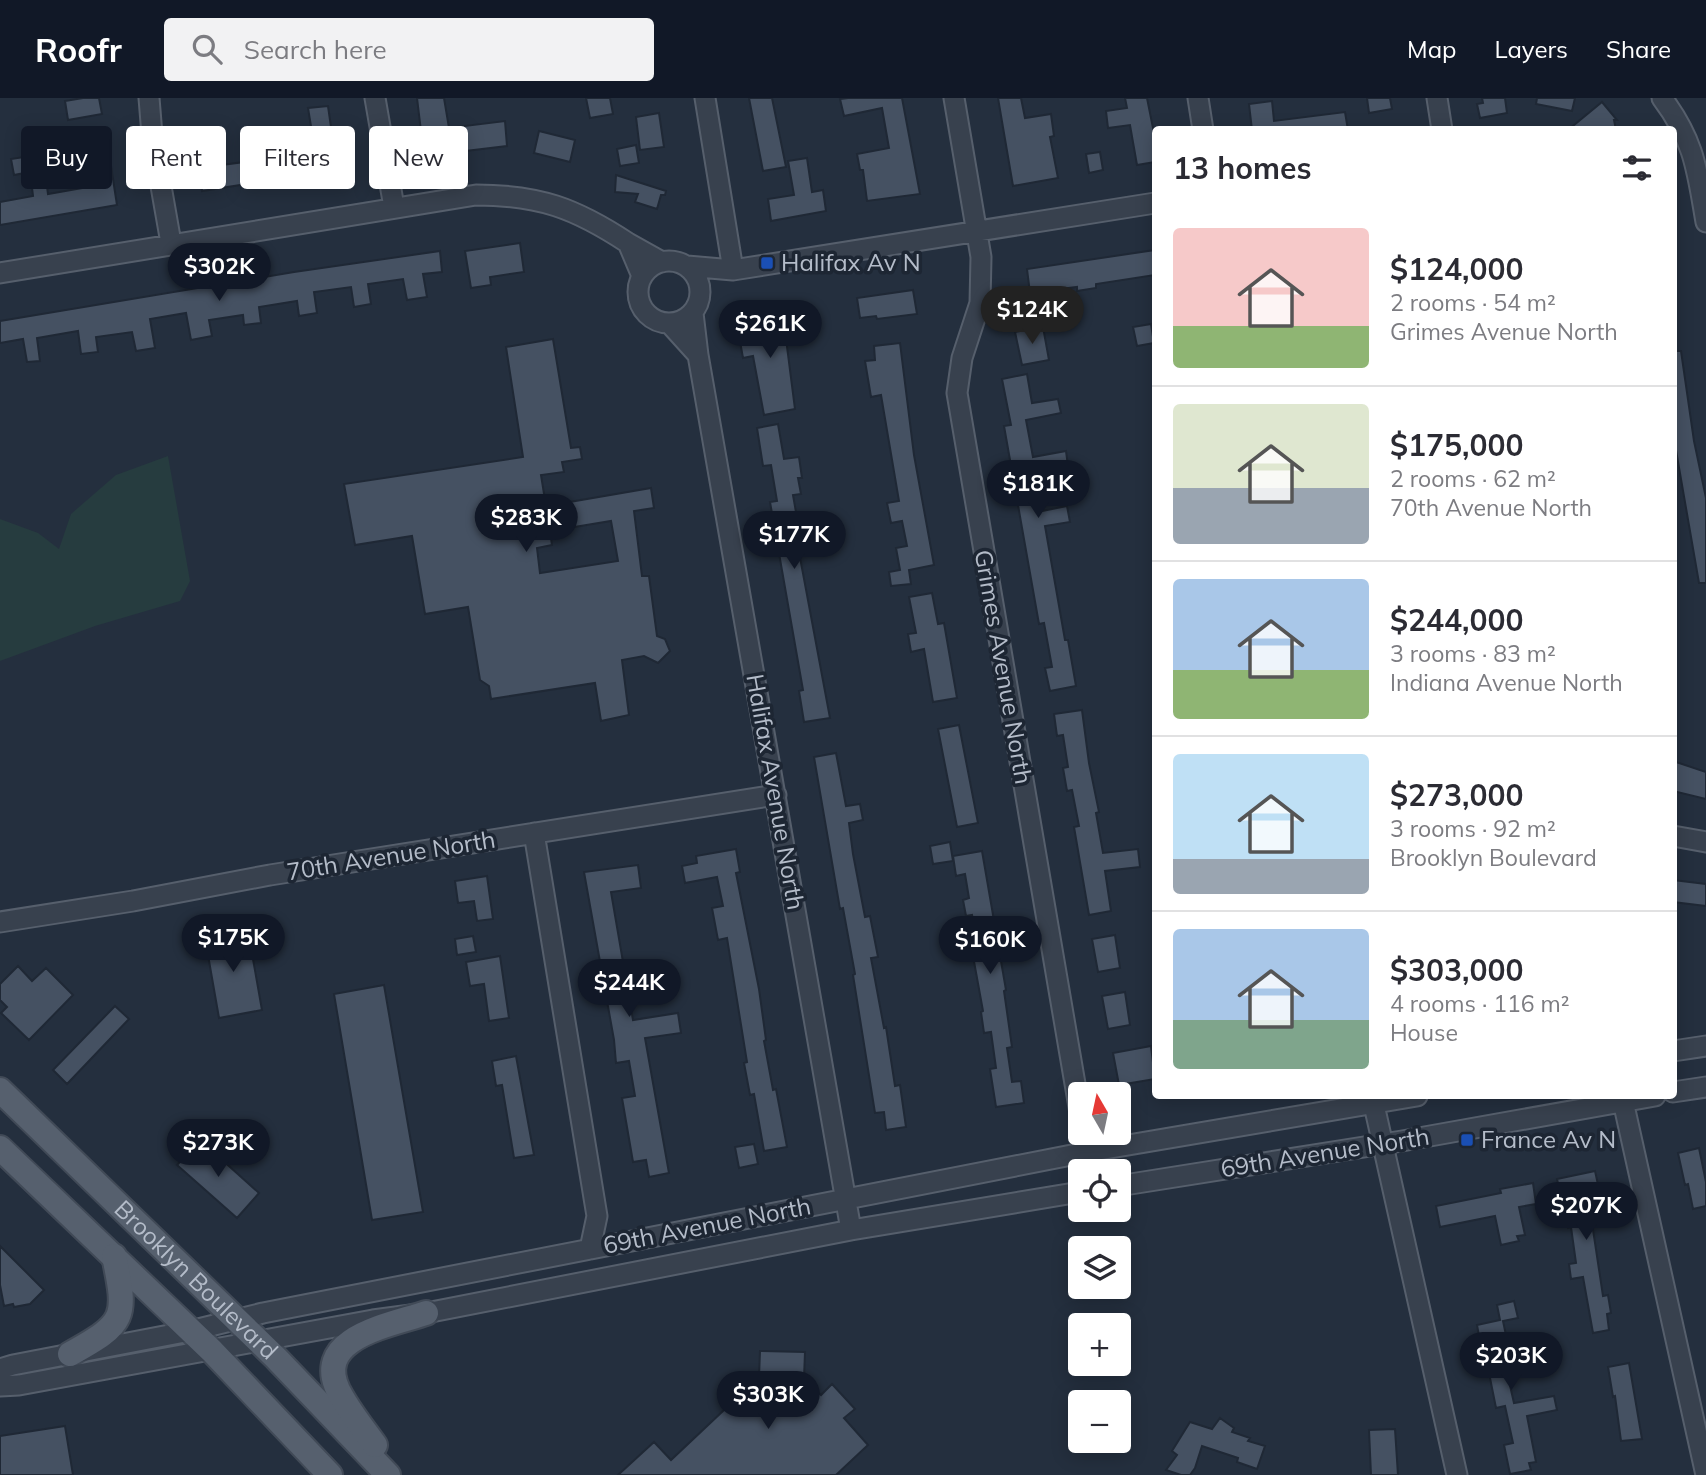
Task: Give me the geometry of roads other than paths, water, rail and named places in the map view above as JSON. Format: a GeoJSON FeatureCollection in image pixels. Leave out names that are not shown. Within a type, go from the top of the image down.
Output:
{"type":"FeatureCollection","features":[{"type":"Feature","properties":{"kind":"main road","name":"Brooklyn Boulevard"},"geometry":{"type":"LineString","coordinates":[[0,1090],[235,1319],[388,1475]]}},
{"type":"Feature","properties":{"kind":"main road","name":"Brooklyn Boulevard"},"geometry":{"type":"LineString","coordinates":[[0,1148],[212,1351],[330,1475]]}},
{"type":"Feature","properties":{"kind":"main road"},"geometry":{"type":"LineString","coordinates":[[70,1354],[100,1338],[116,1324],[122,1309],[122,1292],[114,1256]]}},
{"type":"Feature","properties":{"kind":"main road"},"geometry":{"type":"LineString","coordinates":[[395,1475],[339,1393],[334,1380],[336,1358],[352,1339],[426,1313]]}},
{"type":"Feature","properties":{"kind":"street"},"geometry":{"type":"LineString","coordinates":[[149,98],[152,135],[170,243]]}},
{"type":"Feature","properties":{"kind":"street"},"geometry":{"type":"LineString","coordinates":[[375,98],[394,208]]}},
{"type":"Feature","properties":{"kind":"street"},"geometry":{"type":"LineString","coordinates":[[705,98],[733,270]]}},
{"type":"Feature","properties":{"kind":"street","name":"Grimes Avenue North"},"geometry":{"type":"LineString","coordinates":[[954,98],[981,257],[980,303],[962,358],[957,393],[1075,1082]]}},
{"type":"Feature","properties":{"kind":"street"},"geometry":{"type":"LineString","coordinates":[[1198,98],[1202,126]]}},
{"type":"Feature","properties":{"kind":"street"},"geometry":{"type":"LineString","coordinates":[[1437,98],[1441,126]]}},
{"type":"Feature","properties":{"kind":"street"},"geometry":{"type":"LineString","coordinates":[[1662,98],[1690,142],[1706,222]]}},
{"type":"Feature","properties":{"kind":"street"},"geometry":{"type":"LineString","coordinates":[[0,273],[475,195],[508,195],[572,210],[662,262]]}},
{"type":"Feature","properties":{"kind":"street"},"geometry":{"type":"LineString","coordinates":[[698,355],[670,324],[652,319],[640,304],[638,285],[642,276],[654,264],[670,261],[687,266],[733,270],[1152,203]]}},
{"type":"Feature","properties":{"kind":"street"},"geometry":{"type":"LineString","coordinates":[[628,243],[642,276]]}},
{"type":"Feature","properties":{"kind":"street"},"geometry":{"type":"LineString","coordinates":[[670,324],[686,318],[697,307],[700,292],[694,273],[687,266]]}},
{"type":"Feature","properties":{"kind":"street"},"geometry":{"type":"LineString","coordinates":[[700,292],[733,270]]}},
{"type":"Feature","properties":{"kind":"street","name":"Halifax Avenue North"},"geometry":{"type":"LineString","coordinates":[[693,313],[698,355],[852,1230]]}},
{"type":"Feature","properties":{"kind":"street","name":"70th Avenue North"},"geometry":{"type":"LineString","coordinates":[[3,923],[270,875],[776,794]]}},
{"type":"Feature","properties":{"kind":"street"},"geometry":{"type":"LineString","coordinates":[[534,833],[597,1216],[590,1250]]}},
{"type":"Feature","properties":{"kind":"street"},"geometry":{"type":"LineString","coordinates":[[1677,837],[1706,842]]}},
{"type":"Feature","properties":{"kind":"street"},"geometry":{"type":"LineString","coordinates":[[1677,1050],[1706,1046]]}},
{"type":"Feature","properties":{"kind":"street"},"geometry":{"type":"LineString","coordinates":[[1677,1091],[1706,1087]]}},
{"type":"Feature","properties":{"kind":"street"},"geometry":{"type":"LineString","coordinates":[[1372,1099],[1457,1475]]}},
{"type":"Feature","properties":{"kind":"street","name":"69th Avenue North"},"geometry":{"type":"LineString","coordinates":[[0,1369],[190,1331],[235,1319],[1087,1152],[1372,1099]]}},
{"type":"Feature","properties":{"kind":"street","name":"69th Avenue North"},"geometry":{"type":"LineString","coordinates":[[1131,1184],[1382,1144],[1636,1099]]}},
{"type":"Feature","properties":{"kind":"street"},"geometry":{"type":"LineString","coordinates":[[1623,1101],[1706,1475]]}},
{"type":"Feature","properties":{"kind":"street"},"geometry":{"type":"LineString","coordinates":[[1086,1145],[1087,1152]]}},
{"type":"Feature","properties":{"kind":"street","name":"69th Avenue North"},"geometry":{"type":"LineString","coordinates":[[0,1386],[19,1385],[373,1320],[426,1313],[852,1230],[1068,1194]]}},
{"type":"Feature","properties":{"kind":"place","name":"Halifax Av N"},"geometry":{"type":"Point","coordinates":[767,263]}},
{"type":"Feature","properties":{"kind":"place","name":"France Av N"},"geometry":{"type":"Point","coordinates":[1467,1140]}}]}
